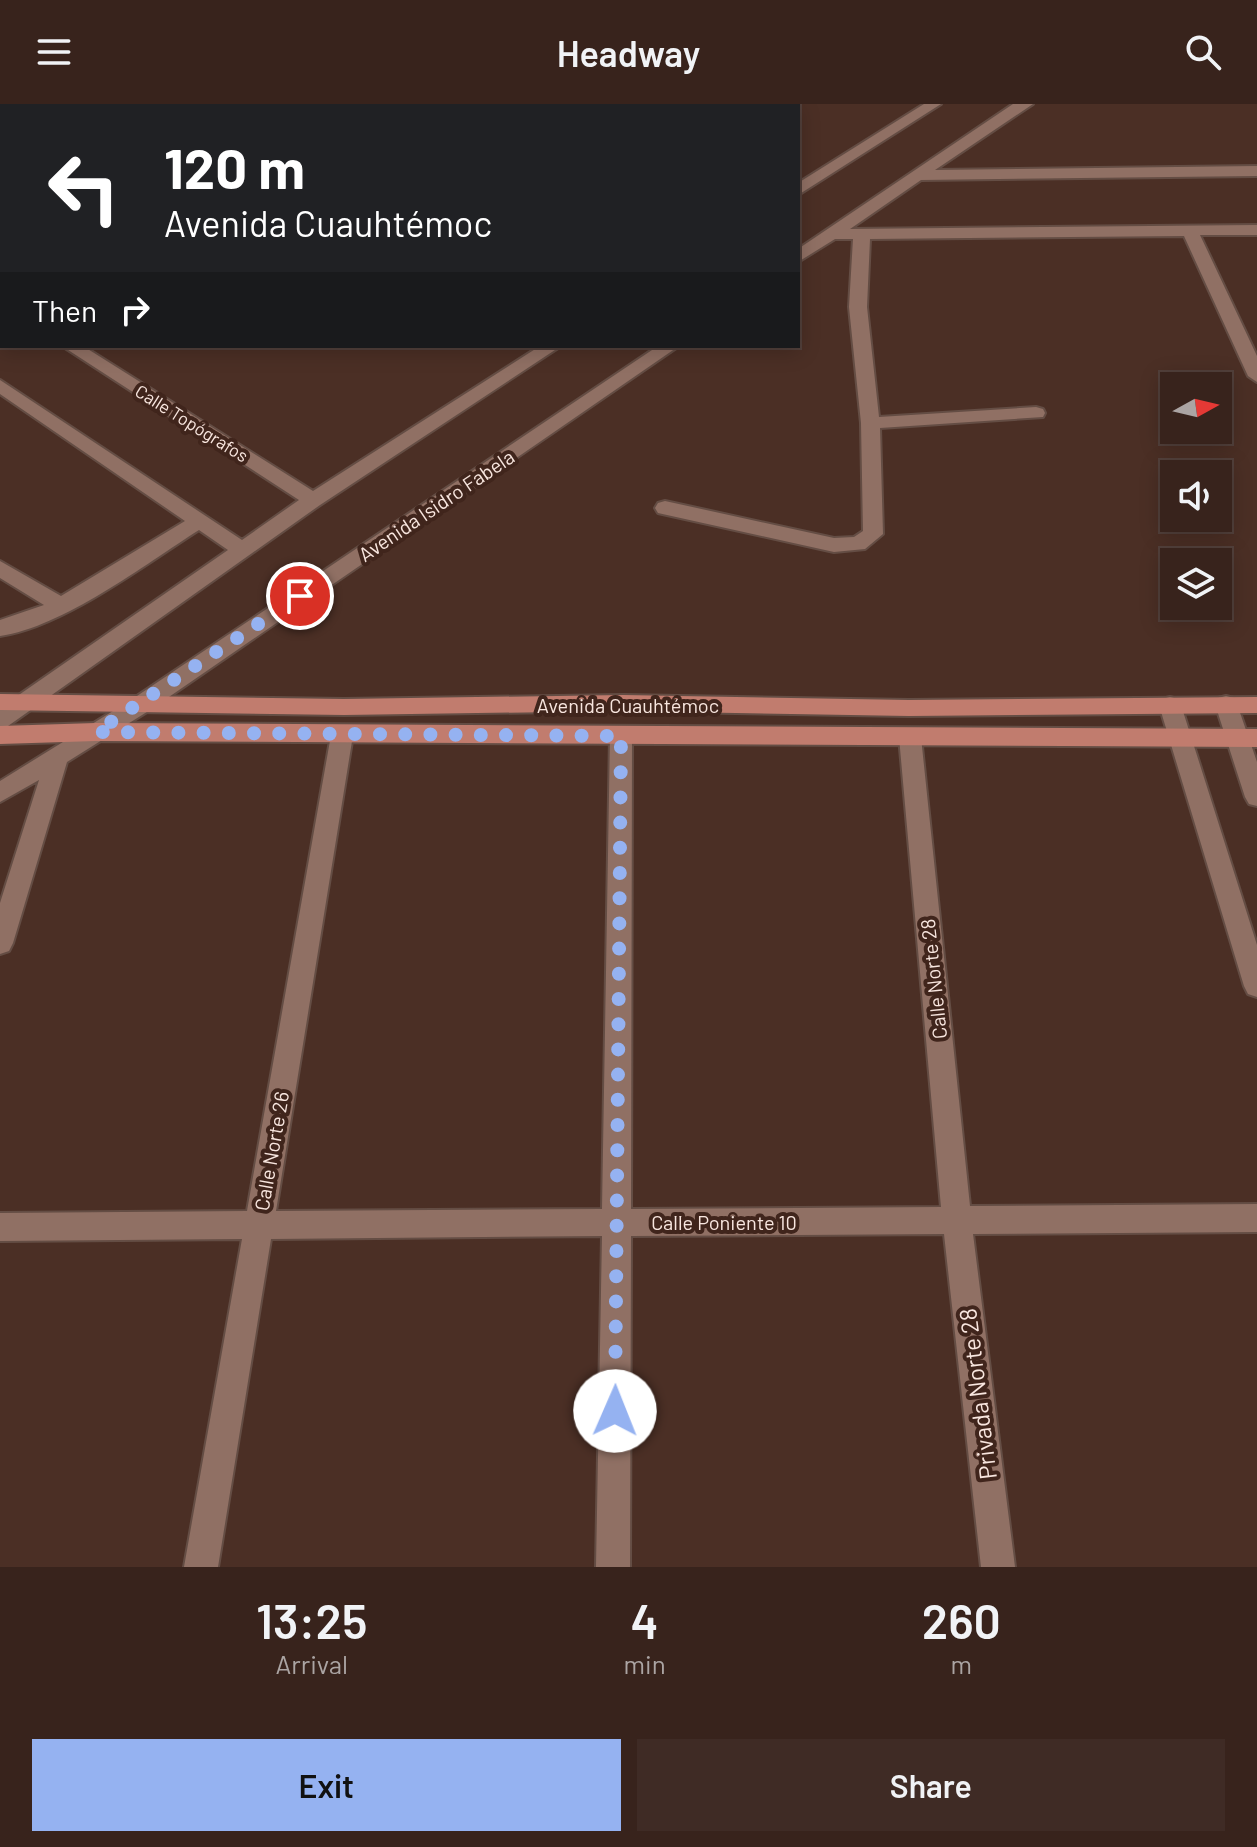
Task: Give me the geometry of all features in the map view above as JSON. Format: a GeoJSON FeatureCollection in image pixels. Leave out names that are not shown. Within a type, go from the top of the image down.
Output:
{"type":"FeatureCollection","features":[{"type":"Feature","properties":{"kind":"main road","name":"Avenida Cuauhtémoc"},"geometry":{"type":"LineString","coordinates":[[11,702],[344,707],[623,703],[909,708],[1257,705]]}},
{"type":"Feature","properties":{"kind":"main road","name":"Avenida Cuauhtémoc"},"geometry":{"type":"LineString","coordinates":[[0,735],[96,732],[1248,738]]}},
{"type":"Feature","properties":{"kind":"street"},"geometry":{"type":"LineString","coordinates":[[800,189],[934,104]]}},
{"type":"Feature","properties":{"kind":"street"},"geometry":{"type":"LineString","coordinates":[[996,104],[1019,107]]}},
{"type":"Feature","properties":{"kind":"street"},"geometry":{"type":"LineString","coordinates":[[800,256],[1019,107]]}},
{"type":"Feature","properties":{"kind":"street"},"geometry":{"type":"LineString","coordinates":[[917,175],[1257,171]]}},
{"type":"Feature","properties":{"kind":"street"},"geometry":{"type":"LineString","coordinates":[[831,234],[1257,230]]}},
{"type":"Feature","properties":{"kind":"street"},"geometry":{"type":"LineString","coordinates":[[1190,231],[1257,376]]}},
{"type":"Feature","properties":{"kind":"street"},"geometry":{"type":"LineString","coordinates":[[665,508],[834,545],[858,544],[873,534],[870,423],[858,307],[862,234]]}},
{"type":"Feature","properties":{"kind":"street","name":"Calle Topógrafos"},"geometry":{"type":"LineString","coordinates":[[74,348],[313,500]]}},
{"type":"Feature","properties":{"kind":"street"},"geometry":{"type":"LineString","coordinates":[[0,720],[11,702],[313,500],[549,348]]}},
{"type":"Feature","properties":{"kind":"street","name":"Avenida Isidro Fabela"},"geometry":{"type":"LineString","coordinates":[[0,793],[142,704],[667,348]]}},
{"type":"Feature","properties":{"kind":"street"},"geometry":{"type":"LineString","coordinates":[[0,386],[242,550]]}},
{"type":"Feature","properties":{"kind":"street"},"geometry":{"type":"LineString","coordinates":[[870,423],[1036,413]]}},
{"type":"Feature","properties":{"kind":"street"},"geometry":{"type":"LineString","coordinates":[[0,628],[15,626],[61,606],[199,521]]}},
{"type":"Feature","properties":{"kind":"street"},"geometry":{"type":"LineString","coordinates":[[0,568],[61,606]]}},
{"type":"Feature","properties":{"kind":"street"},"geometry":{"type":"LineString","coordinates":[[1226,704],[1248,738],[1257,797]]}},
{"type":"Feature","properties":{"kind":"street"},"geometry":{"type":"LineString","coordinates":[[1170,705],[1257,986]]}},
{"type":"Feature","properties":{"kind":"street","name":"Calle Norte 26"},"geometry":{"type":"LineString","coordinates":[[201,1567],[342,735]]}},
{"type":"Feature","properties":{"kind":"street"},"geometry":{"type":"LineString","coordinates":[[613,1567],[621,736]]}},
{"type":"Feature","properties":{"kind":"street","name":"Calle Norte 28"},"geometry":{"type":"LineString","coordinates":[[910,737],[957,1220]]}},
{"type":"Feature","properties":{"kind":"street"},"geometry":{"type":"LineString","coordinates":[[0,943],[58,755]]}},
{"type":"Feature","properties":{"kind":"street","name":"Calle Poniente 10"},"geometry":{"type":"LineString","coordinates":[[0,1227],[1257,1218]]}},
{"type":"Feature","properties":{"kind":"street","name":"Privada Norte 28"},"geometry":{"type":"LineString","coordinates":[[957,1220],[998,1567]]}},
{"type":"Feature","properties":{"kind":"route"},"geometry":{"type":"LineString","coordinates":[[300,596],[96,732],[621,736],[615,1411]]}}]}
